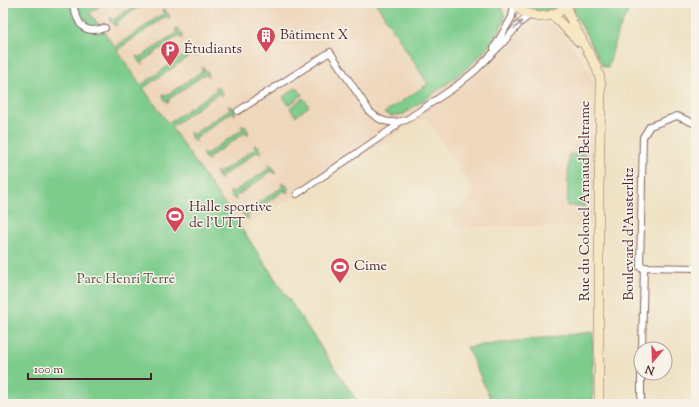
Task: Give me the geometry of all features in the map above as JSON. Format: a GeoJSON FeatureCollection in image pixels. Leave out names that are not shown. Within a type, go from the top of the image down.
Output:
{"type":"FeatureCollection","features":[{"type":"Feature","properties":{"kind":"street"},"geometry":{"type":"LineString","coordinates":[[72,3],[76,18],[82,26],[90,30],[105,28]]}},
{"type":"Feature","properties":{"kind":"street"},"geometry":{"type":"LineString","coordinates":[[514,3],[521,10],[530,15],[541,17],[551,16],[560,12],[568,4]]}},
{"type":"Feature","properties":{"kind":"street"},"geometry":{"type":"LineString","coordinates":[[488,58],[512,17],[514,3]]}},
{"type":"Feature","properties":{"kind":"street","name":"Rue du Colonel Arnaud Beltrame"},"geometry":{"type":"LineString","coordinates":[[568,4],[568,12],[596,66],[600,78],[601,89],[599,191],[599,404]]}},
{"type":"Feature","properties":{"kind":"street"},"geometry":{"type":"LineString","coordinates":[[238,110],[330,52],[370,112],[375,117],[384,121],[398,122],[406,120],[476,70],[520,23],[530,15]]}},
{"type":"Feature","properties":{"kind":"street"},"geometry":{"type":"LineString","coordinates":[[551,16],[565,26],[588,52]]}},
{"type":"Feature","properties":{"kind":"street","name":"Boulevard d'Austerlitz"},"geometry":{"type":"LineString","coordinates":[[642,341],[644,267],[640,267],[643,137],[650,126],[678,116],[696,124]]}},
{"type":"Feature","properties":{"kind":"street"},"geometry":{"type":"LineString","coordinates":[[297,194],[396,126],[398,122]]}},
{"type":"Feature","properties":{"kind":"street"},"geometry":{"type":"LineString","coordinates":[[644,267],[696,268]]}},
{"type":"Feature","properties":{"kind":"street"},"geometry":{"type":"LineString","coordinates":[[641,381],[641,404]]}},
{"type":"Feature","properties":{"kind":"shaded area"},"geometry":{"type":"Polygon","coordinates":[[[52,3],[494,3],[498,20],[522,32],[533,25],[550,24],[561,31],[583,60],[595,84],[592,226],[454,227],[449,214],[476,194],[425,117],[235,233],[52,3]]]}},
{"type":"Feature","properties":{"kind":"green space","name":"Parc Henri Terré"},"geometry":{"type":"Polygon","coordinates":[[[3,3],[104,3],[90,13],[115,47],[164,13],[162,10],[166,11],[169,15],[169,19],[166,16],[117,50],[141,85],[190,51],[188,48],[193,49],[196,53],[195,57],[193,54],[143,88],[168,123],[217,90],[215,87],[219,88],[222,92],[222,96],[219,93],[171,127],[359,404],[3,404],[3,3]]]}},
{"type":"Feature","properties":{"kind":"green space"},"geometry":{"type":"Polygon","coordinates":[[[138,3],[145,3],[115,23],[117,26],[112,23],[110,17],[113,20],[138,3]]]}},
{"type":"Feature","properties":{"kind":"green space"},"geometry":{"type":"Polygon","coordinates":[[[376,3],[500,3],[505,17],[500,29],[491,43],[469,66],[444,86],[404,114],[392,116],[384,113],[428,84],[376,3]]]}},
{"type":"Feature","properties":{"kind":"green space"},"geometry":{"type":"Polygon","coordinates":[[[522,3],[561,3],[557,7],[542,11],[532,9],[522,3]]]}},
{"type":"Feature","properties":{"kind":"green space"},"geometry":{"type":"Polygon","coordinates":[[[577,3],[632,3],[617,34],[608,68],[603,66],[573,10],[577,3]]]}},
{"type":"Feature","properties":{"kind":"green space"},"geometry":{"type":"Polygon","coordinates":[[[175,29],[179,30],[182,34],[182,39],[179,35],[142,62],[143,65],[139,62],[137,55],[139,58],[177,33],[175,29]]]}},
{"type":"Feature","properties":{"kind":"green space"},"geometry":{"type":"Polygon","coordinates":[[[201,67],[208,73],[208,77],[205,74],[168,100],[169,103],[165,100],[163,94],[165,96],[203,71],[201,67]]]}},
{"type":"Feature","properties":{"kind":"green space"},"geometry":{"type":"Polygon","coordinates":[[[297,87],[302,95],[289,105],[283,97],[297,87]]]}},
{"type":"Feature","properties":{"kind":"green space"},"geometry":{"type":"Polygon","coordinates":[[[303,98],[309,106],[296,116],[290,108],[303,98]]]}},
{"type":"Feature","properties":{"kind":"green space"},"geometry":{"type":"Polygon","coordinates":[[[228,106],[233,107],[235,115],[232,112],[195,139],[196,142],[192,139],[190,132],[192,135],[230,109],[228,106]]]}},
{"type":"Feature","properties":{"kind":"green space"},"geometry":{"type":"Polygon","coordinates":[[[241,126],[246,127],[248,135],[246,132],[208,158],[209,161],[205,159],[203,152],[205,155],[243,129],[241,126]]]}},
{"type":"Feature","properties":{"kind":"green space"},"geometry":{"type":"Polygon","coordinates":[[[254,145],[258,146],[261,150],[261,154],[258,151],[221,177],[222,180],[218,178],[216,171],[218,174],[256,148],[254,145]]]}},
{"type":"Feature","properties":{"kind":"green space"},"geometry":{"type":"Polygon","coordinates":[[[569,154],[587,154],[585,206],[567,206],[569,154]]]}},
{"type":"Feature","properties":{"kind":"green space"},"geometry":{"type":"Polygon","coordinates":[[[268,164],[275,170],[275,174],[272,171],[235,197],[236,200],[232,197],[230,191],[232,193],[270,168],[268,164]]]}},
{"type":"Feature","properties":{"kind":"green space"},"geometry":{"type":"Polygon","coordinates":[[[281,183],[285,184],[288,188],[287,193],[285,190],[247,216],[249,219],[242,213],[242,210],[244,212],[283,187],[281,183]]]}},
{"type":"Feature","properties":{"kind":"green space"},"geometry":{"type":"Polygon","coordinates":[[[593,332],[593,404],[487,404],[491,400],[467,347],[593,332]]]}},
{"type":"Feature","properties":{"kind":"place","name":"Bâtiment X"},"geometry":{"type":"Point","coordinates":[266,53]}},
{"type":"Feature","properties":{"kind":"place","name":"Étudiants"},"geometry":{"type":"Point","coordinates":[170,67]}},
{"type":"Feature","properties":{"kind":"place","name":"Halle sportive de l'UTT"},"geometry":{"type":"Point","coordinates":[175,233]}},
{"type":"Feature","properties":{"kind":"place","name":"Cime"},"geometry":{"type":"Point","coordinates":[340,284]}}]}
